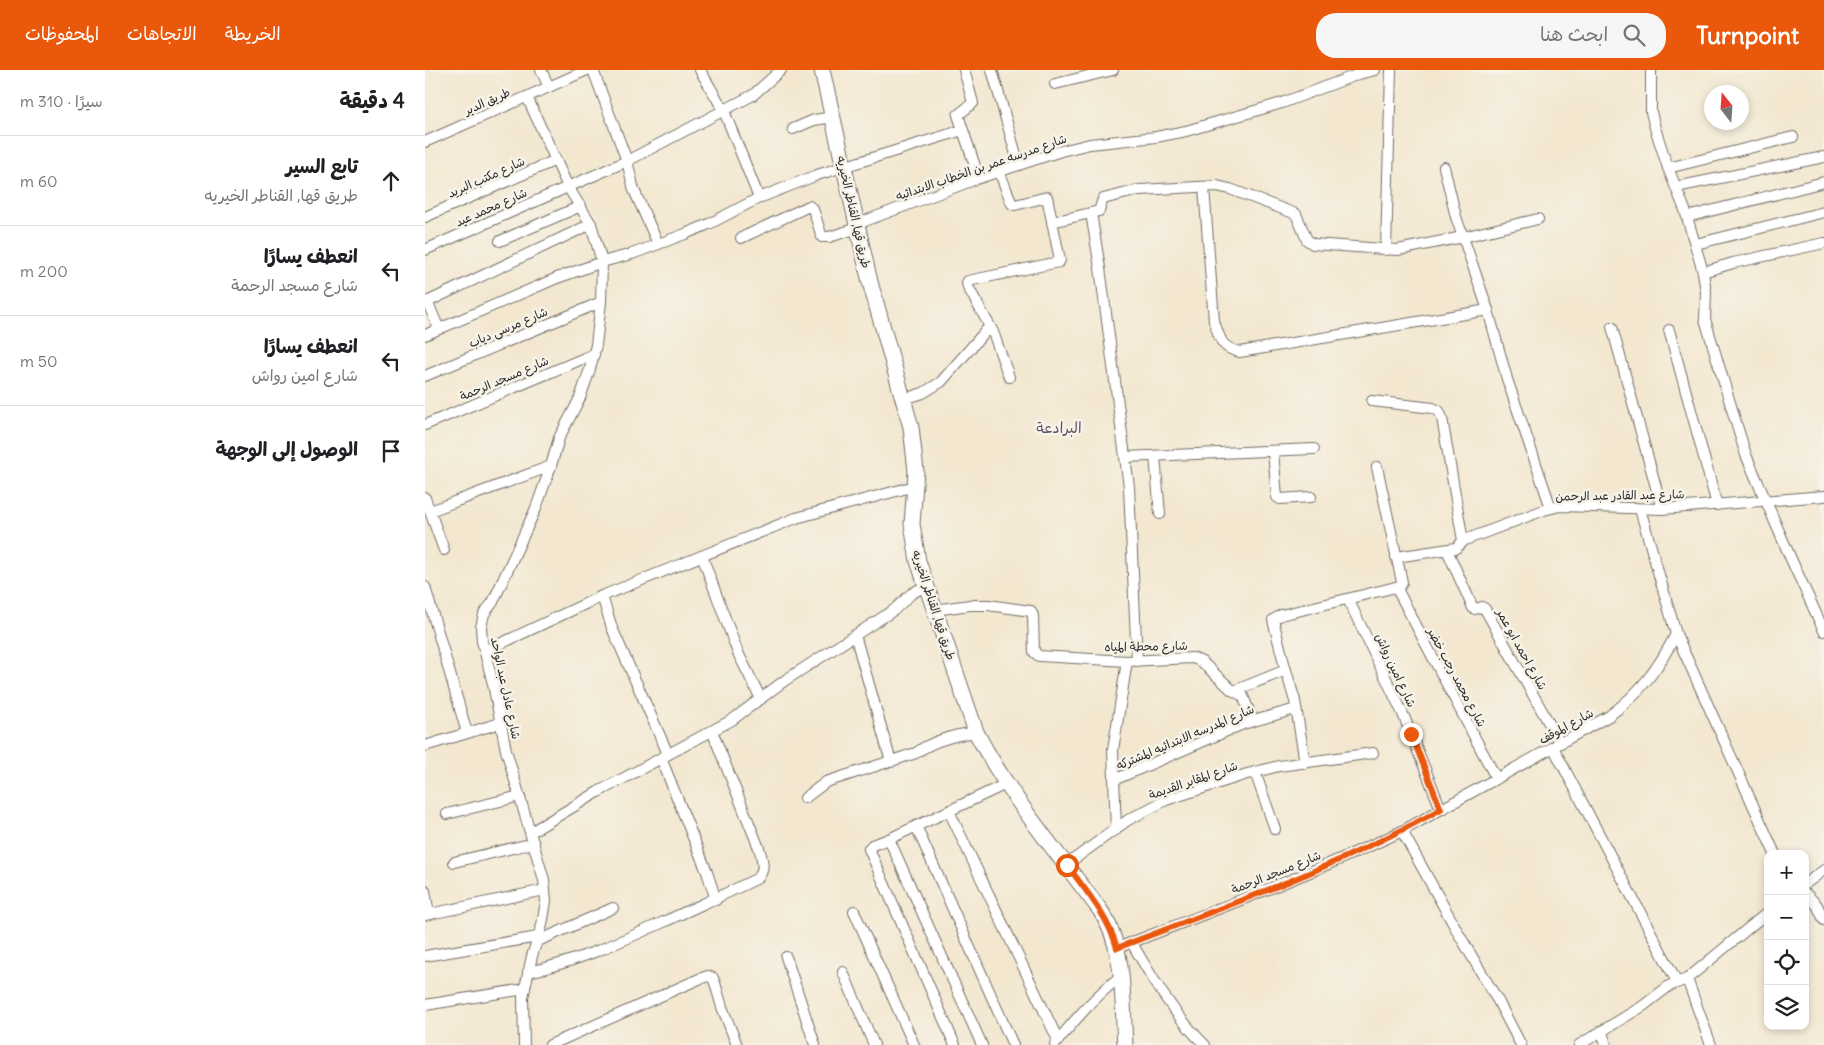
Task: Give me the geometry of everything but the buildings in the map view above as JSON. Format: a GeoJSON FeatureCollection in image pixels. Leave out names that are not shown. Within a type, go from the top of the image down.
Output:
{"type":"FeatureCollection","features":[{"type":"Feature","properties":{"kind":"street"},"geometry":{"type":"LineString","coordinates":[[541,70],[549,87]]}},
{"type":"Feature","properties":{"kind":"street","name":"طريق الدير"},"geometry":{"type":"LineString","coordinates":[[425,142],[549,87],[574,73],[587,70]]}},
{"type":"Feature","properties":{"kind":"street"},"geometry":{"type":"LineString","coordinates":[[593,70],[627,161],[635,190],[658,244]]}},
{"type":"Feature","properties":{"kind":"street"},"geometry":{"type":"LineString","coordinates":[[700,70],[724,111],[759,198]]}},
{"type":"Feature","properties":{"kind":"street","name":"شارع محمد عيد"},"geometry":{"type":"LineString","coordinates":[[425,250],[627,161],[753,95],[781,70]]}},
{"type":"Feature","properties":{"kind":"street","name":"طريق قها, القناطر الخيريه"},"geometry":{"type":"LineString","coordinates":[[822,70],[857,226],[914,442],[913,536],[925,586],[976,732],[1006,784],[1107,920],[1117,948],[1125,1045]]}},
{"type":"Feature","properties":{"kind":"street"},"geometry":{"type":"LineString","coordinates":[[965,70],[973,103],[959,113],[958,117],[979,178]]}},
{"type":"Feature","properties":{"kind":"street"},"geometry":{"type":"LineString","coordinates":[[991,70],[1019,165]]}},
{"type":"Feature","properties":{"kind":"street"},"geometry":{"type":"LineString","coordinates":[[1055,84],[1113,70]]}},
{"type":"Feature","properties":{"kind":"street","name":"شارع مدرسه عمر بن الخطاب الابتدائيه"},"geometry":{"type":"LineString","coordinates":[[741,238],[809,206],[813,209],[822,237],[829,237],[999,171],[1078,147],[1156,138],[1186,131],[1275,105],[1359,74],[1375,70]]}},
{"type":"Feature","properties":{"kind":"street"},"geometry":{"type":"LineString","coordinates":[[1386,250],[1391,70]]}},
{"type":"Feature","properties":{"kind":"street"},"geometry":{"type":"LineString","coordinates":[[1651,70],[1651,112],[1668,168],[1687,217],[1703,272],[1706,292],[1705,319],[1746,455],[1824,631]]}},
{"type":"Feature","properties":{"kind":"street","name":"شارع عادل عبد الواحد"},"geometry":{"type":"LineString","coordinates":[[524,1045],[523,997],[546,901],[544,880],[506,750],[481,634],[484,614],[493,602],[526,531],[551,466],[559,438],[581,398],[594,354],[601,302],[602,262],[591,224],[568,187],[527,97]]}},
{"type":"Feature","properties":{"kind":"street"},"geometry":{"type":"LineString","coordinates":[[793,129],[814,120],[833,117]]}},
{"type":"Feature","properties":{"kind":"street"},"geometry":{"type":"LineString","coordinates":[[425,335],[557,278],[602,262],[632,254],[709,224],[759,198],[817,175],[963,130]]}},
{"type":"Feature","properties":{"kind":"street"},"geometry":{"type":"LineString","coordinates":[[1668,168],[1793,137]]}},
{"type":"Feature","properties":{"kind":"street"},"geometry":{"type":"LineString","coordinates":[[1676,187],[1824,157]]}},
{"type":"Feature","properties":{"kind":"street","name":"شارع مكتب البريد"},"geometry":{"type":"LineString","coordinates":[[425,217],[556,160]]}},
{"type":"Feature","properties":{"kind":"street"},"geometry":{"type":"LineString","coordinates":[[1444,166],[1456,217],[1488,310],[1507,379],[1551,508]]}},
{"type":"Feature","properties":{"kind":"street"},"geometry":{"type":"LineString","coordinates":[[999,171],[1012,204],[1047,197],[1060,260],[1059,262],[969,281],[967,283],[967,287],[990,326],[1009,377]]}},
{"type":"Feature","properties":{"kind":"street"},"geometry":{"type":"LineString","coordinates":[[1687,217],[1824,182]]}},
{"type":"Feature","properties":{"kind":"street"},"geometry":{"type":"LineString","coordinates":[[1204,187],[1214,321],[1221,342],[1230,350],[1240,352],[1488,310]]}},
{"type":"Feature","properties":{"kind":"street"},"geometry":{"type":"LineString","coordinates":[[1052,222],[1101,210],[1104,198],[1127,192],[1204,187],[1224,187],[1293,213],[1297,216],[1307,240],[1313,244],[1386,250],[1410,248],[1538,220]]}},
{"type":"Feature","properties":{"kind":"street"},"geometry":{"type":"LineString","coordinates":[[500,242],[581,206]]}},
{"type":"Feature","properties":{"kind":"street"},"geometry":{"type":"LineString","coordinates":[[1695,244],[1824,212]]}},
{"type":"Feature","properties":{"kind":"street"},"geometry":{"type":"LineString","coordinates":[[1091,213],[1100,268],[1131,515],[1132,661],[1113,740],[1116,830]]}},
{"type":"Feature","properties":{"kind":"street"},"geometry":{"type":"LineString","coordinates":[[439,329],[426,302],[591,224]]}},
{"type":"Feature","properties":{"kind":"street"},"geometry":{"type":"LineString","coordinates":[[1703,272],[1733,263],[1824,244]]}},
{"type":"Feature","properties":{"kind":"street","name":"شارع مرسى دياب"},"geometry":{"type":"LineString","coordinates":[[425,376],[601,302]]}},
{"type":"Feature","properties":{"kind":"street"},"geometry":{"type":"LineString","coordinates":[[904,399],[923,393],[941,382],[990,326]]}},
{"type":"Feature","properties":{"kind":"street"},"geometry":{"type":"LineString","coordinates":[[1612,327],[1662,509]]}},
{"type":"Feature","properties":{"kind":"street"},"geometry":{"type":"LineString","coordinates":[[1669,330],[1717,505]]}},
{"type":"Feature","properties":{"kind":"street","name":"شارع مسجد الرحمة"},"geometry":{"type":"LineString","coordinates":[[425,425],[594,354]]}},
{"type":"Feature","properties":{"kind":"street"},"geometry":{"type":"LineString","coordinates":[[1372,401],[1433,408],[1439,411],[1442,418],[1463,541]]}},
{"type":"Feature","properties":{"kind":"street"},"geometry":{"type":"LineString","coordinates":[[1125,457],[1314,449]]}},
{"type":"Feature","properties":{"kind":"street"},"geometry":{"type":"LineString","coordinates":[[1273,452],[1277,497],[1281,499],[1311,497]]}},
{"type":"Feature","properties":{"kind":"street"},"geometry":{"type":"LineString","coordinates":[[1155,456],[1160,514]]}},
{"type":"Feature","properties":{"kind":"street"},"geometry":{"type":"LineString","coordinates":[[430,511],[551,466]]}},
{"type":"Feature","properties":{"kind":"street"},"geometry":{"type":"LineString","coordinates":[[1305,763],[1295,701],[1273,623],[1275,617],[1400,586],[1402,582],[1377,467]]}},
{"type":"Feature","properties":{"kind":"street"},"geometry":{"type":"LineString","coordinates":[[485,651],[602,596],[797,518],[915,486]]}},
{"type":"Feature","properties":{"kind":"street"},"geometry":{"type":"LineString","coordinates":[[425,498],[444,550]]}},
{"type":"Feature","properties":{"kind":"street","name":"شارع عبد القادر عبد الرحمن"},"geometry":{"type":"LineString","coordinates":[[1396,557],[1459,547],[1463,541],[1551,508],[1569,506],[1662,509],[1765,500],[1823,499]]}},
{"type":"Feature","properties":{"kind":"street"},"geometry":{"type":"LineString","coordinates":[[1639,509],[1676,634],[1773,850]]}},
{"type":"Feature","properties":{"kind":"street","name":"شارع احمد ابو عمر"},"geometry":{"type":"LineString","coordinates":[[1447,550],[1473,608],[1475,610],[1482,607],[1485,609],[1556,745]]}},
{"type":"Feature","properties":{"kind":"street"},"geometry":{"type":"LineString","coordinates":[[702,556],[738,652],[761,699]]}},
{"type":"Feature","properties":{"kind":"street"},"geometry":{"type":"LineString","coordinates":[[531,832],[573,806],[732,720],[894,610],[911,594],[925,586]]}},
{"type":"Feature","properties":{"kind":"street"},"geometry":{"type":"LineString","coordinates":[[425,587],[467,733]]}},
{"type":"Feature","properties":{"kind":"street","name":"شارع محمد رجب خضر"},"geometry":{"type":"LineString","coordinates":[[1395,587],[1496,778]]}},
{"type":"Feature","properties":{"kind":"street"},"geometry":{"type":"LineString","coordinates":[[602,596],[612,628],[664,756],[716,900]]}},
{"type":"Feature","properties":{"kind":"street","name":"شارع امين رواش"},"geometry":{"type":"LineString","coordinates":[[1348,599],[1403,714],[1441,809]]}},
{"type":"Feature","properties":{"kind":"street","name":"شارع محطة المياه"},"geometry":{"type":"LineString","coordinates":[[934,610],[970,605],[988,605],[1031,611],[1033,616],[1034,652],[1039,656],[1132,661],[1193,658],[1203,662],[1234,692],[1241,694],[1245,698],[1253,721]]}},
{"type":"Feature","properties":{"kind":"street","name":"شارع الموقف"},"geometry":{"type":"LineString","coordinates":[[1441,809],[1609,716],[1626,703],[1655,672],[1676,634]]}},
{"type":"Feature","properties":{"kind":"street"},"geometry":{"type":"LineString","coordinates":[[855,635],[891,762]]}},
{"type":"Feature","properties":{"kind":"street"},"geometry":{"type":"LineString","coordinates":[[1234,692],[1286,670]]}},
{"type":"Feature","properties":{"kind":"street","name":"شارع المدرسه الابتدائيه المشتركه"},"geometry":{"type":"LineString","coordinates":[[1114,780],[1253,721],[1296,709]]}},
{"type":"Feature","properties":{"kind":"street"},"geometry":{"type":"LineString","coordinates":[[426,743],[467,733],[500,722]]}},
{"type":"Feature","properties":{"kind":"street"},"geometry":{"type":"LineString","coordinates":[[528,972],[554,967],[609,948],[716,900],[758,878],[762,874],[763,864],[759,848],[712,731]]}},
{"type":"Feature","properties":{"kind":"street"},"geometry":{"type":"LineString","coordinates":[[805,798],[826,782],[916,753],[922,748],[951,736],[976,732]]}},
{"type":"Feature","properties":{"kind":"street"},"geometry":{"type":"LineString","coordinates":[[1556,745],[1677,982]]}},
{"type":"Feature","properties":{"kind":"street","name":"شارع المقابر القديمة"},"geometry":{"type":"LineString","coordinates":[[1067,865],[1140,813],[1166,800],[1279,766],[1373,753]]}},
{"type":"Feature","properties":{"kind":"street"},"geometry":{"type":"LineString","coordinates":[[1255,772],[1275,829]]}},
{"type":"Feature","properties":{"kind":"street"},"geometry":{"type":"LineString","coordinates":[[955,1045],[869,851],[872,845],[889,839],[1006,784]]}},
{"type":"Feature","properties":{"kind":"street"},"geometry":{"type":"LineString","coordinates":[[447,814],[520,796]]}},
{"type":"Feature","properties":{"kind":"street","name":"شارع مسجد الرحمة"},"geometry":{"type":"LineString","coordinates":[[1117,948],[1335,862],[1402,831],[1441,809]]}},
{"type":"Feature","properties":{"kind":"street"},"geometry":{"type":"LineString","coordinates":[[949,811],[1056,1042],[1098,996],[1120,977]]}},
{"type":"Feature","properties":{"kind":"street"},"geometry":{"type":"LineString","coordinates":[[916,826],[1013,1045]]}},
{"type":"Feature","properties":{"kind":"street"},"geometry":{"type":"LineString","coordinates":[[1402,831],[1460,936],[1499,1001],[1521,1045]]}},
{"type":"Feature","properties":{"kind":"street"},"geometry":{"type":"LineString","coordinates":[[889,839],[982,1045]]}},
{"type":"Feature","properties":{"kind":"street"},"geometry":{"type":"LineString","coordinates":[[454,862],[534,843]]}},
{"type":"Feature","properties":{"kind":"street"},"geometry":{"type":"LineString","coordinates":[[1809,881],[1824,870]]}},
{"type":"Feature","properties":{"kind":"street"},"geometry":{"type":"LineString","coordinates":[[425,891],[427,915],[545,890]]}},
{"type":"Feature","properties":{"kind":"street"},"geometry":{"type":"LineString","coordinates":[[1807,895],[1817,904],[1824,920]]}},
{"type":"Feature","properties":{"kind":"street"},"geometry":{"type":"LineString","coordinates":[[425,956],[537,939],[613,908]]}},
{"type":"Feature","properties":{"kind":"street"},"geometry":{"type":"LineString","coordinates":[[854,911],[914,1045]]}},
{"type":"Feature","properties":{"kind":"street"},"geometry":{"type":"LineString","coordinates":[[1579,1045],[1643,1006],[1663,990],[1677,982],[1687,980],[1764,915]]}},
{"type":"Feature","properties":{"kind":"street"},"geometry":{"type":"LineString","coordinates":[[1132,943],[1171,1007],[1205,1045]]}},
{"type":"Feature","properties":{"kind":"street"},"geometry":{"type":"LineString","coordinates":[[786,957],[815,1045]]}},
{"type":"Feature","properties":{"kind":"street"},"geometry":{"type":"LineString","coordinates":[[843,972],[874,1045]]}},
{"type":"Feature","properties":{"kind":"street"},"geometry":{"type":"LineString","coordinates":[[550,1045],[699,978],[708,976],[713,978],[737,1045]]}},
{"type":"Feature","properties":{"kind":"street"},"geometry":{"type":"LineString","coordinates":[[1687,980],[1711,1045]]}},
{"type":"Feature","properties":{"kind":"street"},"geometry":{"type":"LineString","coordinates":[[425,1005],[525,989]]}},
{"type":"Feature","properties":{"kind":"street"},"geometry":{"type":"LineString","coordinates":[[1602,1032],[1606,1045]]}},
{"type":"Feature","properties":{"kind":"district","name":"البرادعة"},"geometry":{"type":"Point","coordinates":[1059,427]}},
{"type":"Feature","properties":{"kind":"route"},"geometry":{"type":"LineString","coordinates":[[1067,865],[1107,920],[1117,948],[1335,862],[1402,831],[1441,809],[1411,734]]}}]}
